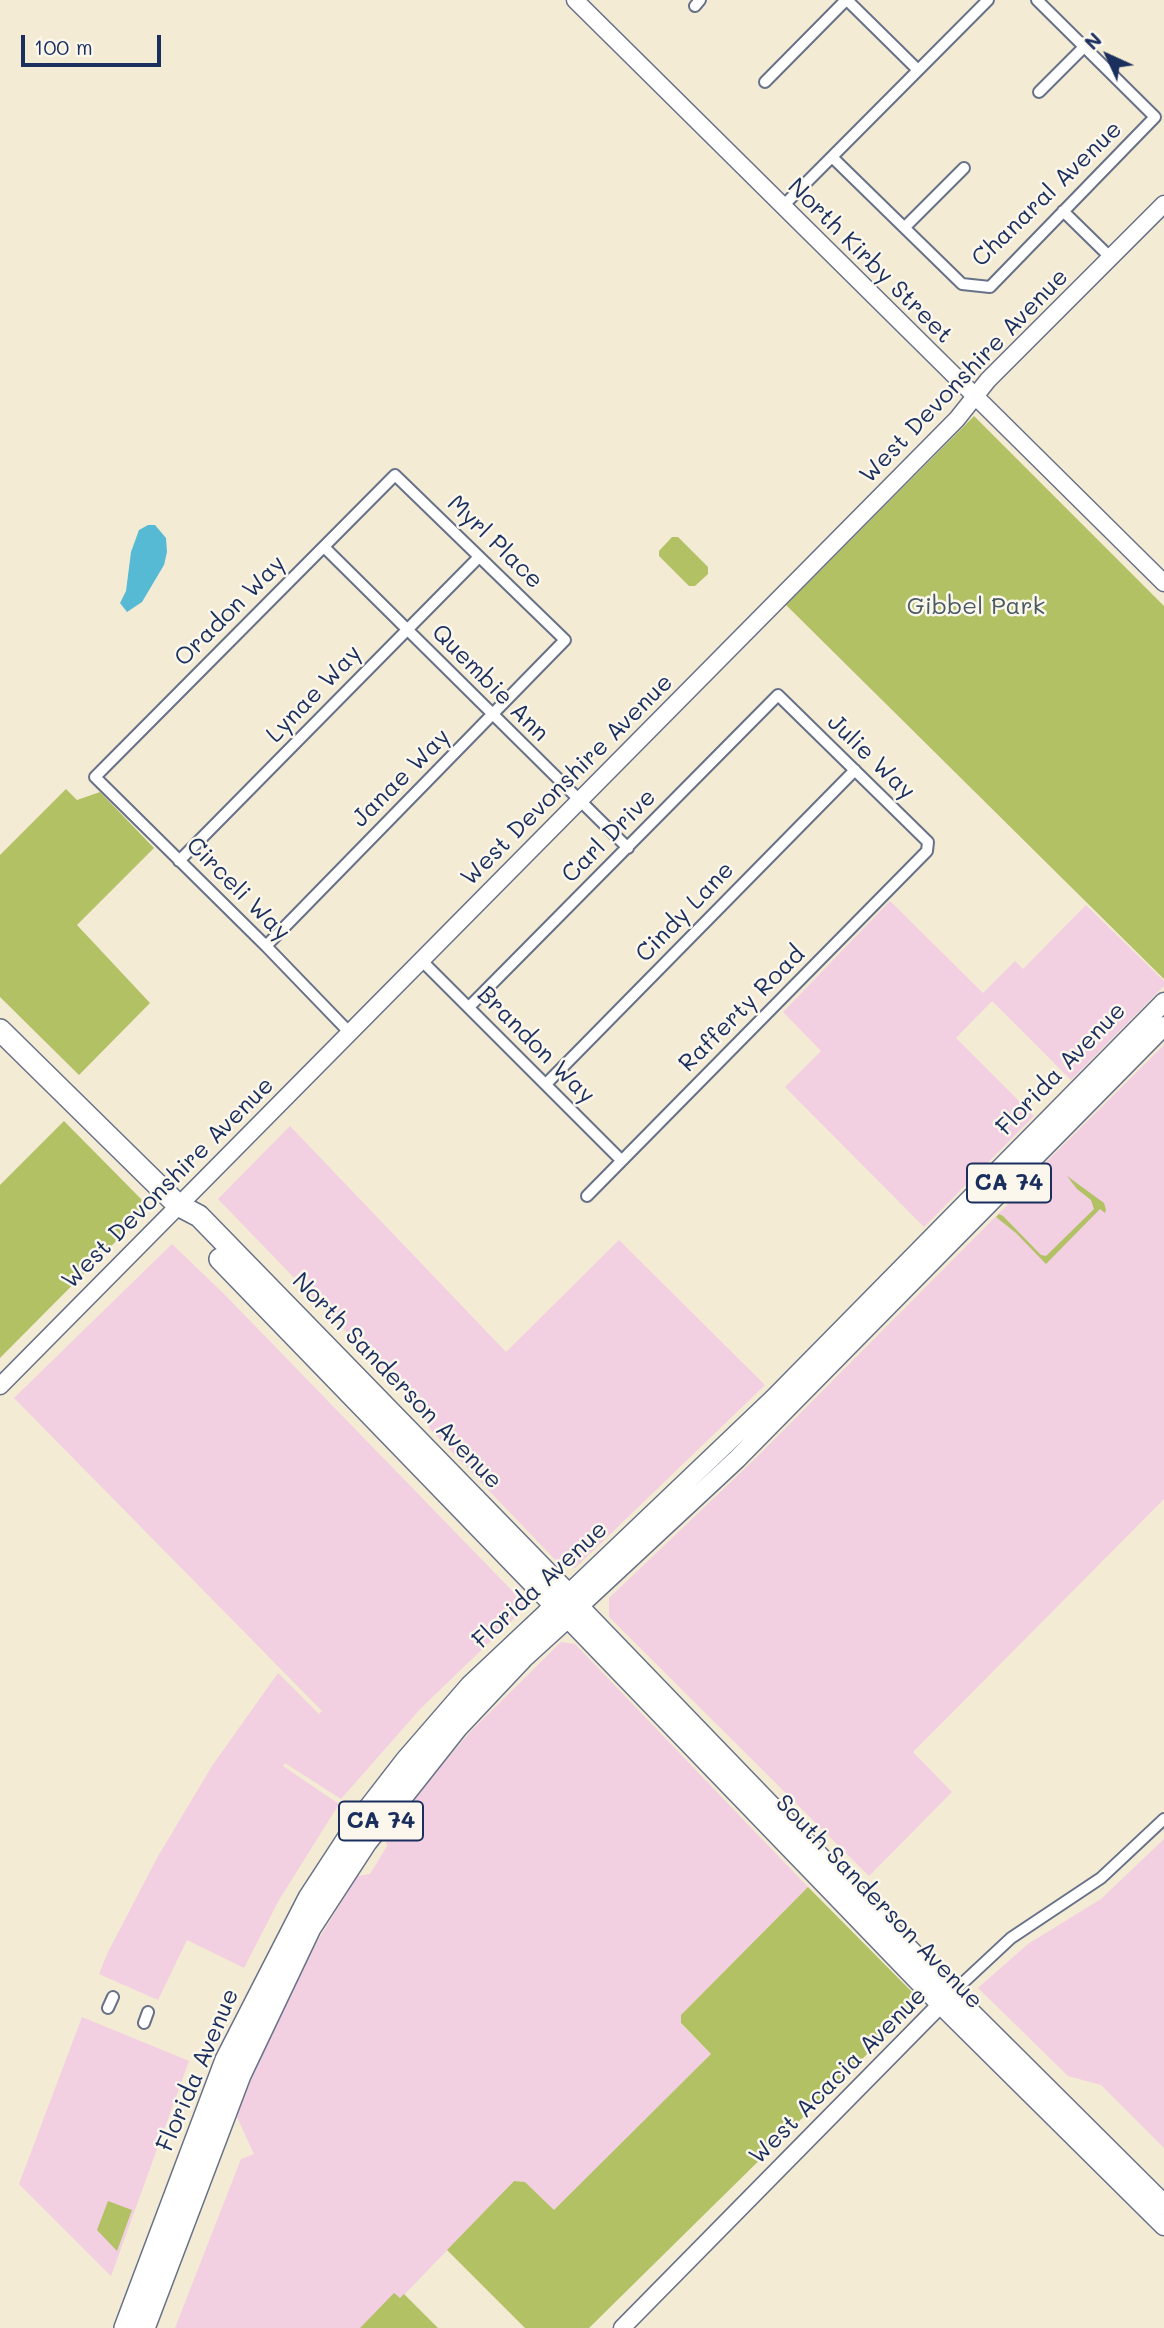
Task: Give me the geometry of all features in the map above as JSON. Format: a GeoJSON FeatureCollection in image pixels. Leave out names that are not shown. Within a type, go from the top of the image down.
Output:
{"type":"FeatureCollection","features":[{"type":"Feature","properties":{"kind":"highway","name":"North Sanderson Avenue"},"geometry":{"type":"LineString","coordinates":[[0,1030],[178,1205],[199,1216],[478,1502],[567,1606]]}},
{"type":"Feature","properties":{"kind":"highway","name":"North Sanderson Avenue"},"geometry":{"type":"LineString","coordinates":[[178,1205],[189,1226],[420,1467],[567,1606]]}},
{"type":"Feature","properties":{"kind":"highway"},"geometry":{"type":"LineString","coordinates":[[462,1486],[422,1459],[420,1467],[469,1505],[478,1502]]}},
{"type":"Feature","properties":{"kind":"highway","name":"Florida Avenue"},"geometry":{"type":"LineString","coordinates":[[125,2328],[226,2060],[309,1898],[358,1823],[406,1760],[471,1686],[567,1606]]}},
{"type":"Feature","properties":{"kind":"highway","name":"Florida Avenue"},"geometry":{"type":"LineString","coordinates":[[144,2328],[246,2062],[310,1928],[359,1852],[408,1786],[463,1720],[567,1606]]}},
{"type":"Feature","properties":{"kind":"highway"},"geometry":{"type":"LineString","coordinates":[[300,1950],[307,1919],[364,1830],[358,1823]]}},
{"type":"Feature","properties":{"kind":"main road","name":"Florida Avenue"},"geometry":{"type":"LineString","coordinates":[[567,1606],[1164,1002]]}},
{"type":"Feature","properties":{"kind":"main road"},"geometry":{"type":"LineString","coordinates":[[1136,1054],[1138,1043],[1160,1021],[1164,1013]]}},
{"type":"Feature","properties":{"kind":"main road","name":"Florida Avenue"},"geometry":{"type":"LineString","coordinates":[[567,1606],[737,1459],[1164,1026]]}},
{"type":"Feature","properties":{"kind":"main road"},"geometry":{"type":"LineString","coordinates":[[1060,1131],[1067,1115],[1106,1074],[1102,1065]]}},
{"type":"Feature","properties":{"kind":"main road","name":"South Sanderson Avenue"},"geometry":{"type":"LineString","coordinates":[[567,1606],[662,1715],[812,1871],[1164,2204]]}},
{"type":"Feature","properties":{"kind":"main road","name":"South Sanderson Avenue"},"geometry":{"type":"LineString","coordinates":[[567,1606],[731,1765],[846,1885],[946,1999],[1164,2226]]}},
{"type":"Feature","properties":{"kind":"main road"},"geometry":{"type":"LineString","coordinates":[[662,1715],[684,1730],[722,1766],[731,1765]]}},
{"type":"Feature","properties":{"kind":"main road"},"geometry":{"type":"LineString","coordinates":[[728,1784],[736,1781],[784,1829],[807,1844]]}},
{"type":"Feature","properties":{"kind":"main road"},"geometry":{"type":"LineString","coordinates":[[812,1871],[836,1885],[846,1885]]}},
{"type":"Feature","properties":{"kind":"street","name":"North Kirby Street"},"geometry":{"type":"LineString","coordinates":[[575,0],[1164,583]]}},
{"type":"Feature","properties":{"kind":"street"},"geometry":{"type":"LineString","coordinates":[[765,82],[846,0],[918,70]]}},
{"type":"Feature","properties":{"kind":"street"},"geometry":{"type":"LineString","coordinates":[[783,206],[988,0]]}},
{"type":"Feature","properties":{"kind":"street"},"geometry":{"type":"LineString","coordinates":[[1037,0],[1084,47],[1039,92]]}},
{"type":"Feature","properties":{"kind":"street","name":"Chanaral Avenue"},"geometry":{"type":"LineString","coordinates":[[905,227],[962,284],[990,287],[1155,117],[1084,47]]}},
{"type":"Feature","properties":{"kind":"street"},"geometry":{"type":"LineString","coordinates":[[832,157],[905,227],[964,168]]}},
{"type":"Feature","properties":{"kind":"street","name":"West Devonshire Avenue"},"geometry":{"type":"LineString","coordinates":[[0,1386],[957,419],[988,380],[1164,204]]}},
{"type":"Feature","properties":{"kind":"street"},"geometry":{"type":"LineString","coordinates":[[1063,211],[1111,258]]}},
{"type":"Feature","properties":{"kind":"street","name":"Oradon Way"},"geometry":{"type":"LineString","coordinates":[[95,777],[395,475]]}},
{"type":"Feature","properties":{"kind":"street","name":"Myrl Place"},"geometry":{"type":"LineString","coordinates":[[395,475],[565,640]]}},
{"type":"Feature","properties":{"kind":"street","name":"Quembie Ann"},"geometry":{"type":"LineString","coordinates":[[324,547],[628,848]]}},
{"type":"Feature","properties":{"kind":"street","name":"Lynae Way"},"geometry":{"type":"LineString","coordinates":[[179,861],[479,557]]}},
{"type":"Feature","properties":{"kind":"street","name":"Janae Way"},"geometry":{"type":"LineString","coordinates":[[266,946],[565,640]]}},
{"type":"Feature","properties":{"kind":"street","name":"Julie Way"},"geometry":{"type":"LineString","coordinates":[[778,695],[928,842],[927,851]]}},
{"type":"Feature","properties":{"kind":"street","name":"Carl Drive"},"geometry":{"type":"LineString","coordinates":[[469,1007],[778,695]]}},
{"type":"Feature","properties":{"kind":"street","name":"Cindy Lane"},"geometry":{"type":"LineString","coordinates":[[546,1084],[855,770]]}},
{"type":"Feature","properties":{"kind":"street","name":"Circeli Way"},"geometry":{"type":"LineString","coordinates":[[95,777],[349,1032]]}},
{"type":"Feature","properties":{"kind":"street","name":"Rafferty Road"},"geometry":{"type":"LineString","coordinates":[[587,1196],[927,851]]}},
{"type":"Feature","properties":{"kind":"street","name":"Brandon Way"},"geometry":{"type":"LineString","coordinates":[[421,960],[621,1160]]}},
{"type":"Feature","properties":{"kind":"street","name":"West Acacia Avenue"},"geometry":{"type":"LineString","coordinates":[[622,2328],[946,1999],[1011,1938],[1101,1878],[1164,1819]]}},
{"type":"Feature","properties":{"kind":"street"},"geometry":{"type":"LineString","coordinates":[[144,2023],[148,2012]]}},
{"type":"Feature","properties":{"kind":"shaded area"},"geometry":{"type":"Polygon","coordinates":[[[890,901],[983,993],[1015,961],[1023,969],[1086,905],[1164,981],[1164,986],[1071,1080],[992,1001],[956,1038],[1034,1116],[924,1227],[785,1087],[821,1051],[783,1012],[890,901]]]}},
{"type":"Feature","properties":{"kind":"shaded area"},"geometry":{"type":"Polygon","coordinates":[[[1164,1045],[1164,1499],[913,1752],[952,1792],[869,1876],[609,1617],[609,1598],[755,1459],[1164,1045]]]}},
{"type":"Feature","properties":{"kind":"shaded area"},"geometry":{"type":"Polygon","coordinates":[[[290,1126],[506,1352],[619,1240],[765,1385],[575,1568],[562,1567],[430,1429],[414,1402],[218,1199],[290,1126]]]}},
{"type":"Feature","properties":{"kind":"shaded area"},"geometry":{"type":"Polygon","coordinates":[[[172,1244],[224,1294],[524,1603],[521,1612],[421,1708],[341,1799],[285,1763],[283,1766],[339,1804],[279,1900],[244,1968],[187,1940],[158,2000],[99,1974],[157,1858],[212,1766],[278,1673],[319,1714],[322,1711],[14,1398],[172,1244]]]}},
{"type":"Feature","properties":{"kind":"shaded area"},"geometry":{"type":"Polygon","coordinates":[[[561,1642],[575,1644],[808,1887],[681,2015],[681,2024],[711,2054],[554,2211],[525,2182],[514,2181],[400,2299],[394,2294],[360,2328],[175,2328],[241,2159],[254,2154],[236,2115],[305,1962],[357,1876],[370,1874],[387,1846],[385,1836],[426,1784],[471,1731],[561,1642]]]}},
{"type":"Feature","properties":{"kind":"shaded area"},"geometry":{"type":"Polygon","coordinates":[[[1164,1839],[1164,2148],[1101,2085],[1068,2076],[978,1988],[1028,1944],[1101,1899],[1164,1839]]]}},
{"type":"Feature","properties":{"kind":"shaded area"},"geometry":{"type":"Polygon","coordinates":[[[82,2017],[189,2061],[111,2276],[19,2184],[82,2017]]]}},
{"type":"Feature","properties":{"kind":"green space","name":"Gibbel Park"},"geometry":{"type":"Polygon","coordinates":[[[974,416],[1164,606],[1164,979],[786,605],[974,416]]]}},
{"type":"Feature","properties":{"kind":"green space"},"geometry":{"type":"Polygon","coordinates":[[[672,537],[678,537],[708,567],[708,574],[695,586],[689,586],[659,556],[659,551],[672,537]]]}},
{"type":"Feature","properties":{"kind":"green space"},"geometry":{"type":"Polygon","coordinates":[[[66,789],[77,800],[100,792],[154,848],[77,925],[150,1003],[79,1075],[0,997],[0,855],[66,789]]]}},
{"type":"Feature","properties":{"kind":"green space"},"geometry":{"type":"Polygon","coordinates":[[[64,1121],[143,1201],[143,1214],[0,1358],[0,1185],[64,1121]]]}},
{"type":"Feature","properties":{"kind":"green space"},"geometry":{"type":"Polygon","coordinates":[[[1067,1176],[1104,1203],[1106,1210],[1105,1213],[1100,1209],[1046,1264],[996,1217],[999,1214],[1003,1216],[1041,1255],[1046,1256],[1094,1209],[1091,1200],[1077,1189],[1067,1176]]]}},
{"type":"Feature","properties":{"kind":"green space"},"geometry":{"type":"Polygon","coordinates":[[[808,1887],[915,1995],[915,2007],[589,2328],[525,2328],[447,2250],[514,2181],[525,2182],[554,2210],[711,2054],[681,2023],[681,2015],[808,1887]]]}},
{"type":"Feature","properties":{"kind":"green space"},"geometry":{"type":"Polygon","coordinates":[[[108,2201],[132,2210],[117,2251],[97,2230],[108,2201]]]}},
{"type":"Feature","properties":{"kind":"green space"},"geometry":{"type":"Polygon","coordinates":[[[394,2293],[400,2298],[404,2294],[438,2328],[360,2328],[394,2293]]]}},
{"type":"Feature","properties":{"kind":"water"},"geometry":{"type":"Polygon","coordinates":[[[155,525],[166,538],[164,565],[142,602],[127,612],[120,603],[126,591],[131,552],[139,530],[155,525]]]}}]}
